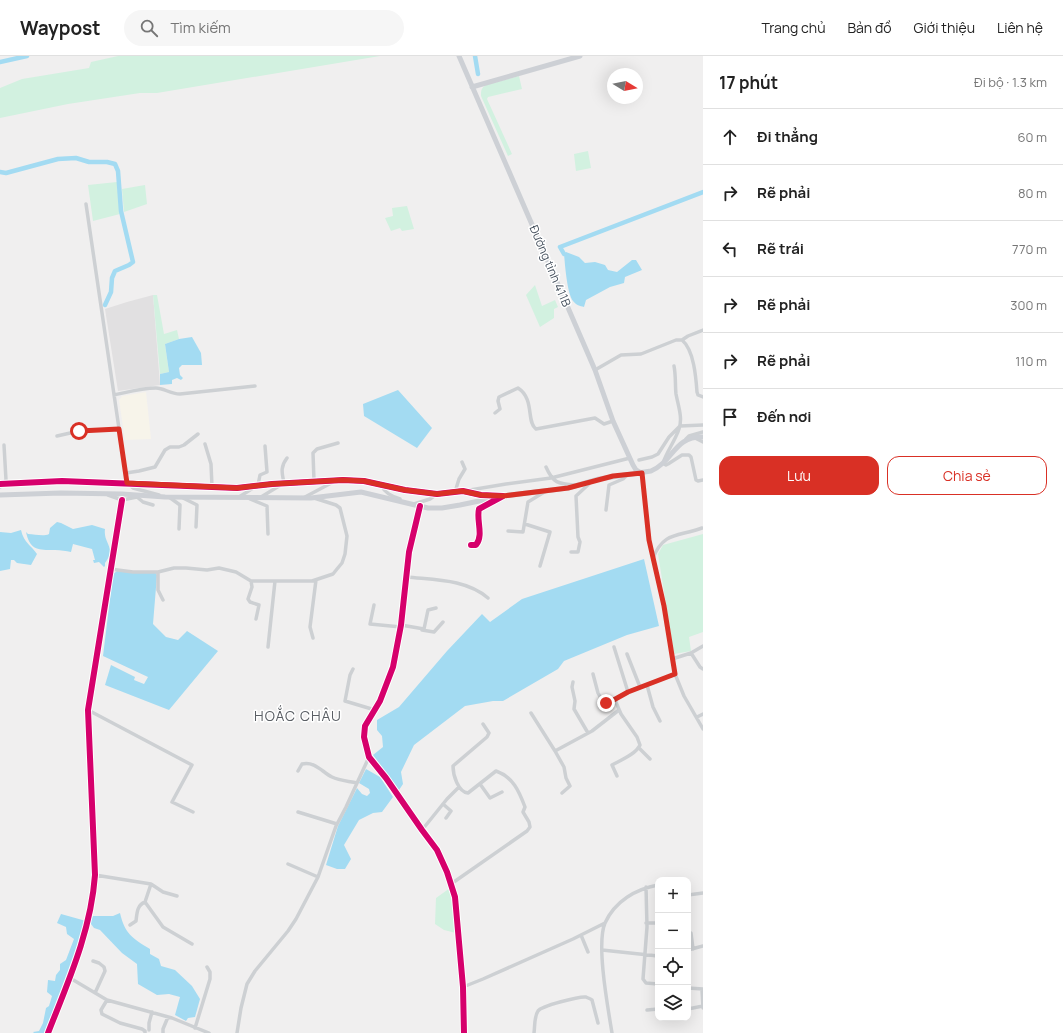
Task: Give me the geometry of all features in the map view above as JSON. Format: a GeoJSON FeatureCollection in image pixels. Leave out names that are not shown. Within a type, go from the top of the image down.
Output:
{"type":"FeatureCollection","features":[{"type":"Feature","properties":{"kind":"main road","name":"Đường tỉnh 411B"},"geometry":{"type":"LineString","coordinates":[[458,56],[595,370],[613,421],[636,470],[642,473]]}},
{"type":"Feature","properties":{"kind":"main road"},"geometry":{"type":"LineString","coordinates":[[472,87],[580,56]]}},
{"type":"Feature","properties":{"kind":"main road"},"geometry":{"type":"LineString","coordinates":[[0,495],[105,493],[167,497],[311,498],[361,492],[409,504],[442,508],[460,506],[503,496],[578,485],[613,476],[642,473],[658,468],[685,440],[703,437]]}},
{"type":"Feature","properties":{"kind":"street"},"geometry":{"type":"LineString","coordinates":[[86,204],[127,483],[133,488],[167,497],[180,505],[179,528]]}},
{"type":"Feature","properties":{"kind":"street"},"geometry":{"type":"LineString","coordinates":[[595,370],[621,355],[641,354],[676,340],[682,340],[703,330]]}},
{"type":"Feature","properties":{"kind":"street"},"geometry":{"type":"LineString","coordinates":[[682,340],[686,344],[694,366],[698,395],[703,397]]}},
{"type":"Feature","properties":{"kind":"street"},"geometry":{"type":"LineString","coordinates":[[674,366],[680,426],[666,455],[664,463],[666,465],[682,455],[689,455],[696,480],[703,480]]}},
{"type":"Feature","properties":{"kind":"street"},"geometry":{"type":"LineString","coordinates":[[114,395],[156,388],[163,389],[174,394],[180,394],[255,386]]}},
{"type":"Feature","properties":{"kind":"street"},"geometry":{"type":"LineString","coordinates":[[494,413],[500,409],[498,401],[499,397],[518,388],[528,400],[532,424],[536,429],[595,418],[604,424],[613,421]]}},
{"type":"Feature","properties":{"kind":"street"},"geometry":{"type":"LineString","coordinates":[[639,460],[658,454],[668,437],[680,426],[703,424]]}},
{"type":"Feature","properties":{"kind":"street"},"geometry":{"type":"LineString","coordinates":[[57,436],[79,431],[119,429]]}},
{"type":"Feature","properties":{"kind":"street"},"geometry":{"type":"LineString","coordinates":[[685,440],[689,436],[703,432]]}},
{"type":"Feature","properties":{"kind":"street"},"geometry":{"type":"LineString","coordinates":[[126,473],[155,467],[165,450],[170,447],[184,445],[198,434]]}},
{"type":"Feature","properties":{"kind":"street"},"geometry":{"type":"LineString","coordinates":[[694,438],[703,442]]}},
{"type":"Feature","properties":{"kind":"street"},"geometry":{"type":"LineString","coordinates":[[314,481],[313,453],[317,449],[338,443]]}},
{"type":"Feature","properties":{"kind":"street"},"geometry":{"type":"LineString","coordinates":[[205,444],[211,464],[212,487]]}},
{"type":"Feature","properties":{"kind":"street"},"geometry":{"type":"LineString","coordinates":[[0,487],[6,480],[4,445]]}},
{"type":"Feature","properties":{"kind":"street"},"geometry":{"type":"LineString","coordinates":[[241,497],[258,485],[260,475],[268,471],[265,446]]}},
{"type":"Feature","properties":{"kind":"street"},"geometry":{"type":"LineString","coordinates":[[284,483],[282,466],[287,458]]}},
{"type":"Feature","properties":{"kind":"street"},"geometry":{"type":"LineString","coordinates":[[2,484],[62,481],[237,488],[258,485],[336,480],[364,481],[405,490],[437,494],[551,478],[630,458]]}},
{"type":"Feature","properties":{"kind":"street"},"geometry":{"type":"LineString","coordinates":[[455,492],[459,479],[465,469],[462,462]]}},
{"type":"Feature","properties":{"kind":"street"},"geometry":{"type":"LineString","coordinates":[[546,467],[551,478],[562,484],[578,485]]}},
{"type":"Feature","properties":{"kind":"street"},"geometry":{"type":"LineString","coordinates":[[642,473],[649,540],[664,606],[675,674],[684,696],[703,729]]}},
{"type":"Feature","properties":{"kind":"street"},"geometry":{"type":"LineString","coordinates":[[606,510],[609,485],[623,479],[628,474]]}},
{"type":"Feature","properties":{"kind":"street"},"geometry":{"type":"LineString","coordinates":[[305,497],[336,480]]}},
{"type":"Feature","properties":{"kind":"street"},"geometry":{"type":"LineString","coordinates":[[571,552],[578,552],[580,544],[578,537],[576,496],[592,481]]}},
{"type":"Feature","properties":{"kind":"street"},"geometry":{"type":"LineString","coordinates":[[261,497],[284,483]]}},
{"type":"Feature","properties":{"kind":"street"},"geometry":{"type":"LineString","coordinates":[[381,485],[389,495],[409,504],[430,500],[437,494]]}},
{"type":"Feature","properties":{"kind":"street"},"geometry":{"type":"LineString","coordinates":[[508,531],[523,532],[528,502],[548,490]]}},
{"type":"Feature","properties":{"kind":"street"},"geometry":{"type":"LineString","coordinates":[[462,491],[481,495],[503,496]]}},
{"type":"Feature","properties":{"kind":"street"},"geometry":{"type":"LineString","coordinates":[[105,493],[122,500],[136,496],[143,502],[153,505]]}},
{"type":"Feature","properties":{"kind":"street"},"geometry":{"type":"LineString","coordinates":[[471,545],[476,545],[478,543],[480,532],[479,509],[503,496]]}},
{"type":"Feature","properties":{"kind":"street"},"geometry":{"type":"LineString","coordinates":[[180,497],[197,505],[196,527]]}},
{"type":"Feature","properties":{"kind":"street"},"geometry":{"type":"LineString","coordinates":[[241,497],[266,506],[268,534]]}},
{"type":"Feature","properties":{"kind":"street"},"geometry":{"type":"LineString","coordinates":[[110,569],[133,572],[158,572],[174,568],[207,570],[219,568],[236,572],[251,581],[312,581],[333,574],[342,563],[345,554],[347,536],[340,508],[311,498]]}},
{"type":"Feature","properties":{"kind":"street"},"geometry":{"type":"LineString","coordinates":[[48,1033],[70,978],[89,919],[95,876],[88,710],[122,500]]}},
{"type":"Feature","properties":{"kind":"street"},"geometry":{"type":"LineString","coordinates":[[420,506],[409,552],[401,626],[393,667],[388,684],[365,726],[364,737],[369,757],[386,778],[437,850],[451,884],[455,897],[464,1033]]}},
{"type":"Feature","properties":{"kind":"street"},"geometry":{"type":"LineString","coordinates":[[525,524],[550,532],[540,566]]}},
{"type":"Feature","properties":{"kind":"street"},"geometry":{"type":"LineString","coordinates":[[653,558],[657,549],[664,540],[669,537],[690,533],[702,528]]}},
{"type":"Feature","properties":{"kind":"street"},"geometry":{"type":"LineString","coordinates":[[158,572],[158,590],[163,600]]}},
{"type":"Feature","properties":{"kind":"street"},"geometry":{"type":"LineString","coordinates":[[407,577],[437,580],[469,586],[488,598]]}},
{"type":"Feature","properties":{"kind":"street"},"geometry":{"type":"LineString","coordinates":[[313,638],[310,627],[316,580]]}},
{"type":"Feature","properties":{"kind":"street"},"geometry":{"type":"LineString","coordinates":[[251,581],[252,586],[248,599],[250,602],[259,604],[256,619]]}},
{"type":"Feature","properties":{"kind":"street"},"geometry":{"type":"LineString","coordinates":[[268,647],[275,581]]}},
{"type":"Feature","properties":{"kind":"street"},"geometry":{"type":"LineString","coordinates":[[374,605],[370,624],[401,626],[434,632],[442,622]]}},
{"type":"Feature","properties":{"kind":"street"},"geometry":{"type":"LineString","coordinates":[[422,630],[425,628],[428,610],[436,608]]}},
{"type":"Feature","properties":{"kind":"street"},"geometry":{"type":"LineString","coordinates":[[672,659],[692,652],[703,646]]}},
{"type":"Feature","properties":{"kind":"street"},"geometry":{"type":"LineString","coordinates":[[614,647],[628,692]]}},
{"type":"Feature","properties":{"kind":"street"},"geometry":{"type":"LineString","coordinates":[[692,652],[700,667],[703,669]]}},
{"type":"Feature","properties":{"kind":"street"},"geometry":{"type":"LineString","coordinates":[[627,654],[640,688]]}},
{"type":"Feature","properties":{"kind":"street"},"geometry":{"type":"LineString","coordinates":[[353,669],[350,675],[345,701],[375,710]]}},
{"type":"Feature","properties":{"kind":"street"},"geometry":{"type":"LineString","coordinates":[[593,674],[597,691],[602,701],[607,703],[628,692],[675,674]]}},
{"type":"Feature","properties":{"kind":"street"},"geometry":{"type":"LineString","coordinates":[[573,682],[572,687],[575,701],[574,709],[588,733]]}},
{"type":"Feature","properties":{"kind":"street"},"geometry":{"type":"LineString","coordinates":[[647,685],[653,707],[660,721]]}},
{"type":"Feature","properties":{"kind":"street"},"geometry":{"type":"LineString","coordinates":[[615,700],[640,742],[639,748],[612,765],[617,776]]}},
{"type":"Feature","properties":{"kind":"street"},"geometry":{"type":"LineString","coordinates":[[88,710],[192,765],[172,802],[192,812]]}},
{"type":"Feature","properties":{"kind":"street"},"geometry":{"type":"LineString","coordinates":[[555,751],[588,733],[620,710]]}},
{"type":"Feature","properties":{"kind":"street"},"geometry":{"type":"LineString","coordinates":[[531,713],[564,767],[565,777],[570,786],[562,793]]}},
{"type":"Feature","properties":{"kind":"street"},"geometry":{"type":"LineString","coordinates":[[696,717],[703,714]]}},
{"type":"Feature","properties":{"kind":"street"},"geometry":{"type":"LineString","coordinates":[[451,884],[527,831],[530,827],[524,812],[525,809],[522,800],[509,777],[497,771],[468,793],[464,792],[459,787],[452,766],[488,737],[489,732],[483,724]]}},
{"type":"Feature","properties":{"kind":"street"},"geometry":{"type":"LineString","coordinates":[[639,748],[650,759]]}},
{"type":"Feature","properties":{"kind":"street"},"geometry":{"type":"LineString","coordinates":[[237,1033],[247,984],[255,970],[288,931],[318,877],[337,824],[369,757]]}},
{"type":"Feature","properties":{"kind":"street"},"geometry":{"type":"LineString","coordinates":[[298,771],[302,764],[308,764],[321,769],[337,779],[357,783]]}},
{"type":"Feature","properties":{"kind":"street"},"geometry":{"type":"LineString","coordinates":[[480,784],[490,798],[502,792]]}},
{"type":"Feature","properties":{"kind":"street"},"geometry":{"type":"LineString","coordinates":[[422,830],[459,787]]}},
{"type":"Feature","properties":{"kind":"street"},"geometry":{"type":"LineString","coordinates":[[443,804],[451,811],[446,818]]}},
{"type":"Feature","properties":{"kind":"street"},"geometry":{"type":"LineString","coordinates":[[298,812],[337,824]]}},
{"type":"Feature","properties":{"kind":"street"},"geometry":{"type":"LineString","coordinates":[[288,864],[318,877]]}},
{"type":"Feature","properties":{"kind":"street"},"geometry":{"type":"LineString","coordinates":[[95,876],[151,884],[163,892],[177,896]]}},
{"type":"Feature","properties":{"kind":"street"},"geometry":{"type":"LineString","coordinates":[[130,925],[136,921],[137,911],[141,904],[145,902],[151,884]]}},
{"type":"Feature","properties":{"kind":"street"},"geometry":{"type":"LineString","coordinates":[[462,987],[490,976],[605,923],[620,903],[629,895],[646,887],[655,886]]}},
{"type":"Feature","properties":{"kind":"street"},"geometry":{"type":"LineString","coordinates":[[646,887],[645,956],[643,974],[646,983],[655,984]]}},
{"type":"Feature","properties":{"kind":"street"},"geometry":{"type":"LineString","coordinates":[[691,895],[703,893]]}},
{"type":"Feature","properties":{"kind":"street"},"geometry":{"type":"LineString","coordinates":[[145,902],[163,927],[192,944]]}},
{"type":"Feature","properties":{"kind":"street"},"geometry":{"type":"LineString","coordinates":[[605,923],[602,950],[611,1032]]}},
{"type":"Feature","properties":{"kind":"street"},"geometry":{"type":"LineString","coordinates":[[646,923],[655,923]]}},
{"type":"Feature","properties":{"kind":"street"},"geometry":{"type":"LineString","coordinates":[[691,933],[693,949],[703,946]]}},
{"type":"Feature","properties":{"kind":"street"},"geometry":{"type":"LineString","coordinates":[[581,935],[588,952]]}},
{"type":"Feature","properties":{"kind":"street"},"geometry":{"type":"LineString","coordinates":[[602,950],[655,956]]}},
{"type":"Feature","properties":{"kind":"street"},"geometry":{"type":"LineString","coordinates":[[93,962],[104,967],[105,971],[95,993]]}},
{"type":"Feature","properties":{"kind":"street"},"geometry":{"type":"LineString","coordinates":[[195,1028],[210,979],[210,972],[207,967]]}},
{"type":"Feature","properties":{"kind":"street"},"geometry":{"type":"LineString","coordinates":[[70,978],[107,1000],[168,1016],[209,1033]]}},
{"type":"Feature","properties":{"kind":"street"},"geometry":{"type":"LineString","coordinates":[[691,988],[702,989],[703,1007],[691,1009]]}},
{"type":"Feature","properties":{"kind":"street"},"geometry":{"type":"LineString","coordinates":[[534,1033],[538,1011],[542,1007],[574,998],[587,997],[592,1000],[598,1023]]}},
{"type":"Feature","properties":{"kind":"street"},"geometry":{"type":"LineString","coordinates":[[107,1000],[101,1010],[102,1014],[120,1023],[142,1029],[145,1031],[144,1033]]}},
{"type":"Feature","properties":{"kind":"street"},"geometry":{"type":"LineString","coordinates":[[647,1010],[655,1009]]}},
{"type":"Feature","properties":{"kind":"street"},"geometry":{"type":"LineString","coordinates":[[149,1030],[149,1022],[152,1012]]}},
{"type":"Feature","properties":{"kind":"street"},"geometry":{"type":"LineString","coordinates":[[163,1033],[163,1028],[168,1016]]}},
{"type":"Feature","properties":{"kind":"shaded area"},"geometry":{"type":"Polygon","coordinates":[[[153,295],[160,385],[118,391],[105,309],[153,295]]]}},
{"type":"Feature","properties":{"kind":"shaded area"},"geometry":{"type":"Polygon","coordinates":[[[146,392],[151,439],[125,440],[119,400],[122,396],[146,392]]]}},
{"type":"Feature","properties":{"kind":"green space"},"geometry":{"type":"Polygon","coordinates":[[[118,56],[380,56],[157,93],[140,93],[68,104],[0,118],[0,88],[22,79],[89,68],[91,62],[118,56]]]}},
{"type":"Feature","properties":{"kind":"green space"},"geometry":{"type":"Polygon","coordinates":[[[519,76],[522,89],[488,97],[487,99],[512,154],[508,156],[481,96],[481,91],[486,85],[519,76]]]}},
{"type":"Feature","properties":{"kind":"green space"},"geometry":{"type":"Polygon","coordinates":[[[588,151],[591,168],[576,171],[574,154],[588,151]]]}},
{"type":"Feature","properties":{"kind":"green space"},"geometry":{"type":"Polygon","coordinates":[[[117,182],[120,214],[93,221],[88,185],[117,182]]]}},
{"type":"Feature","properties":{"kind":"green space"},"geometry":{"type":"Polygon","coordinates":[[[145,185],[147,204],[124,212],[122,189],[145,185]]]}},
{"type":"Feature","properties":{"kind":"green space"},"geometry":{"type":"Polygon","coordinates":[[[407,206],[414,229],[402,231],[400,228],[391,231],[385,218],[393,216],[392,208],[407,206]]]}},
{"type":"Feature","properties":{"kind":"green space"},"geometry":{"type":"Polygon","coordinates":[[[535,285],[542,306],[555,300],[558,307],[554,309],[554,318],[540,327],[526,295],[535,285]]]}},
{"type":"Feature","properties":{"kind":"green space"},"geometry":{"type":"Polygon","coordinates":[[[153,295],[157,295],[164,334],[177,330],[179,339],[165,344],[169,372],[160,374],[153,295]]]}},
{"type":"Feature","properties":{"kind":"green space"},"geometry":{"type":"Polygon","coordinates":[[[703,534],[703,632],[689,637],[691,651],[674,654],[658,554],[663,545],[703,534]]]}},
{"type":"Feature","properties":{"kind":"green space"},"geometry":{"type":"Polygon","coordinates":[[[450,888],[454,904],[456,933],[444,930],[435,924],[436,898],[450,888]]]}},
{"type":"Feature","properties":{"kind":"water"},"geometry":{"type":"Polygon","coordinates":[[[566,252],[579,257],[585,263],[595,262],[605,265],[608,270],[617,272],[632,260],[636,260],[642,270],[625,277],[624,283],[610,287],[586,300],[584,307],[575,303],[571,297],[564,254],[566,252]]]}},
{"type":"Feature","properties":{"kind":"water"},"geometry":{"type":"Polygon","coordinates":[[[192,337],[201,353],[202,365],[182,365],[179,368],[180,375],[183,378],[181,380],[177,378],[172,380],[172,384],[160,385],[160,374],[169,372],[165,344],[179,339],[192,337]]]}},
{"type":"Feature","properties":{"kind":"water"},"geometry":{"type":"Polygon","coordinates":[[[398,390],[432,428],[417,448],[364,416],[363,404],[398,390]]]}},
{"type":"Feature","properties":{"kind":"water"},"geometry":{"type":"Polygon","coordinates":[[[57,522],[73,529],[92,525],[105,529],[110,553],[105,566],[104,567],[99,562],[94,563],[93,560],[95,560],[92,549],[73,544],[71,552],[44,550],[36,548],[30,543],[26,532],[28,534],[47,535],[49,534],[50,528],[57,522]]]}},
{"type":"Feature","properties":{"kind":"water"},"geometry":{"type":"Polygon","coordinates":[[[21,530],[26,541],[37,554],[31,565],[17,563],[14,560],[11,560],[10,569],[0,571],[0,532],[11,533],[21,530]]]}},
{"type":"Feature","properties":{"kind":"water"},"geometry":{"type":"Polygon","coordinates":[[[644,559],[659,626],[627,635],[564,661],[558,669],[503,701],[493,701],[465,706],[414,745],[401,772],[403,784],[399,790],[373,755],[383,747],[382,736],[377,730],[377,720],[399,707],[447,651],[482,614],[490,622],[522,599],[644,559]]]}},
{"type":"Feature","properties":{"kind":"water"},"geometry":{"type":"Polygon","coordinates":[[[117,571],[155,572],[157,575],[153,624],[166,637],[178,640],[187,631],[218,651],[169,710],[105,685],[111,665],[135,677],[134,680],[144,684],[148,677],[103,656],[113,574],[117,571]]]}},
{"type":"Feature","properties":{"kind":"water"},"geometry":{"type":"Polygon","coordinates":[[[366,769],[380,777],[393,797],[382,812],[373,813],[359,820],[344,845],[351,859],[345,869],[337,869],[326,865],[338,826],[357,788],[362,794],[367,796],[370,793],[369,789],[359,783],[366,769]]]}},
{"type":"Feature","properties":{"kind":"water"},"geometry":{"type":"Polygon","coordinates":[[[120,913],[124,926],[130,935],[150,949],[150,954],[159,959],[161,966],[175,970],[192,986],[200,999],[195,1017],[188,1018],[186,1021],[175,1015],[180,997],[169,994],[157,995],[138,984],[137,964],[122,953],[100,930],[94,928],[91,924],[90,920],[93,916],[113,916],[120,913]]]}},
{"type":"Feature","properties":{"kind":"water"},"geometry":{"type":"Polygon","coordinates":[[[61,914],[86,921],[64,989],[46,1033],[34,1033],[33,1032],[39,1031],[43,1023],[46,1008],[49,1006],[52,996],[47,992],[48,980],[55,981],[56,975],[60,970],[60,964],[66,960],[74,939],[67,934],[66,927],[57,923],[61,914]]]}},
{"type":"Feature","properties":{"kind":"waterway"},"geometry":{"type":"LineString","coordinates":[[0,62],[27,56]]}},
{"type":"Feature","properties":{"kind":"waterway"},"geometry":{"type":"LineString","coordinates":[[475,56],[478,74]]}},
{"type":"Feature","properties":{"kind":"waterway"},"geometry":{"type":"LineString","coordinates":[[0,172],[6,173],[58,159],[76,158],[89,162],[107,162],[115,164],[118,171],[121,211],[133,262],[115,271],[112,278],[111,292],[105,305]]}},
{"type":"Feature","properties":{"kind":"waterway"},"geometry":{"type":"LineString","coordinates":[[564,254],[560,247],[703,192]]}},
{"type":"Feature","properties":{"kind":"cycle path"},"geometry":{"type":"LineString","coordinates":[[0,484],[62,481],[237,488],[272,484],[343,480],[364,481],[405,490],[437,494],[463,491],[481,495],[503,496],[479,509],[479,537],[476,545],[471,545]]}},
{"type":"Feature","properties":{"kind":"cycle path"},"geometry":{"type":"LineString","coordinates":[[48,1033],[78,956],[93,896],[95,875],[88,710],[122,500]]}},
{"type":"Feature","properties":{"kind":"cycle path"},"geometry":{"type":"LineString","coordinates":[[420,506],[409,552],[401,625],[393,667],[380,701],[365,726],[364,737],[369,757],[386,778],[437,850],[447,872],[455,897],[463,987],[464,1033]]}},
{"type":"Feature","properties":{"kind":"district","name":"HOẮC CHÂU"},"geometry":{"type":"Point","coordinates":[298,716]}},
{"type":"Feature","properties":{"kind":"route"},"geometry":{"type":"LineString","coordinates":[[79,431],[119,429],[127,483],[237,488],[272,484],[343,480],[364,481],[405,490],[437,494],[462,491],[481,495],[503,496],[568,488],[613,476],[642,473],[649,540],[664,606],[675,674],[628,692],[606,703]]}}]}
